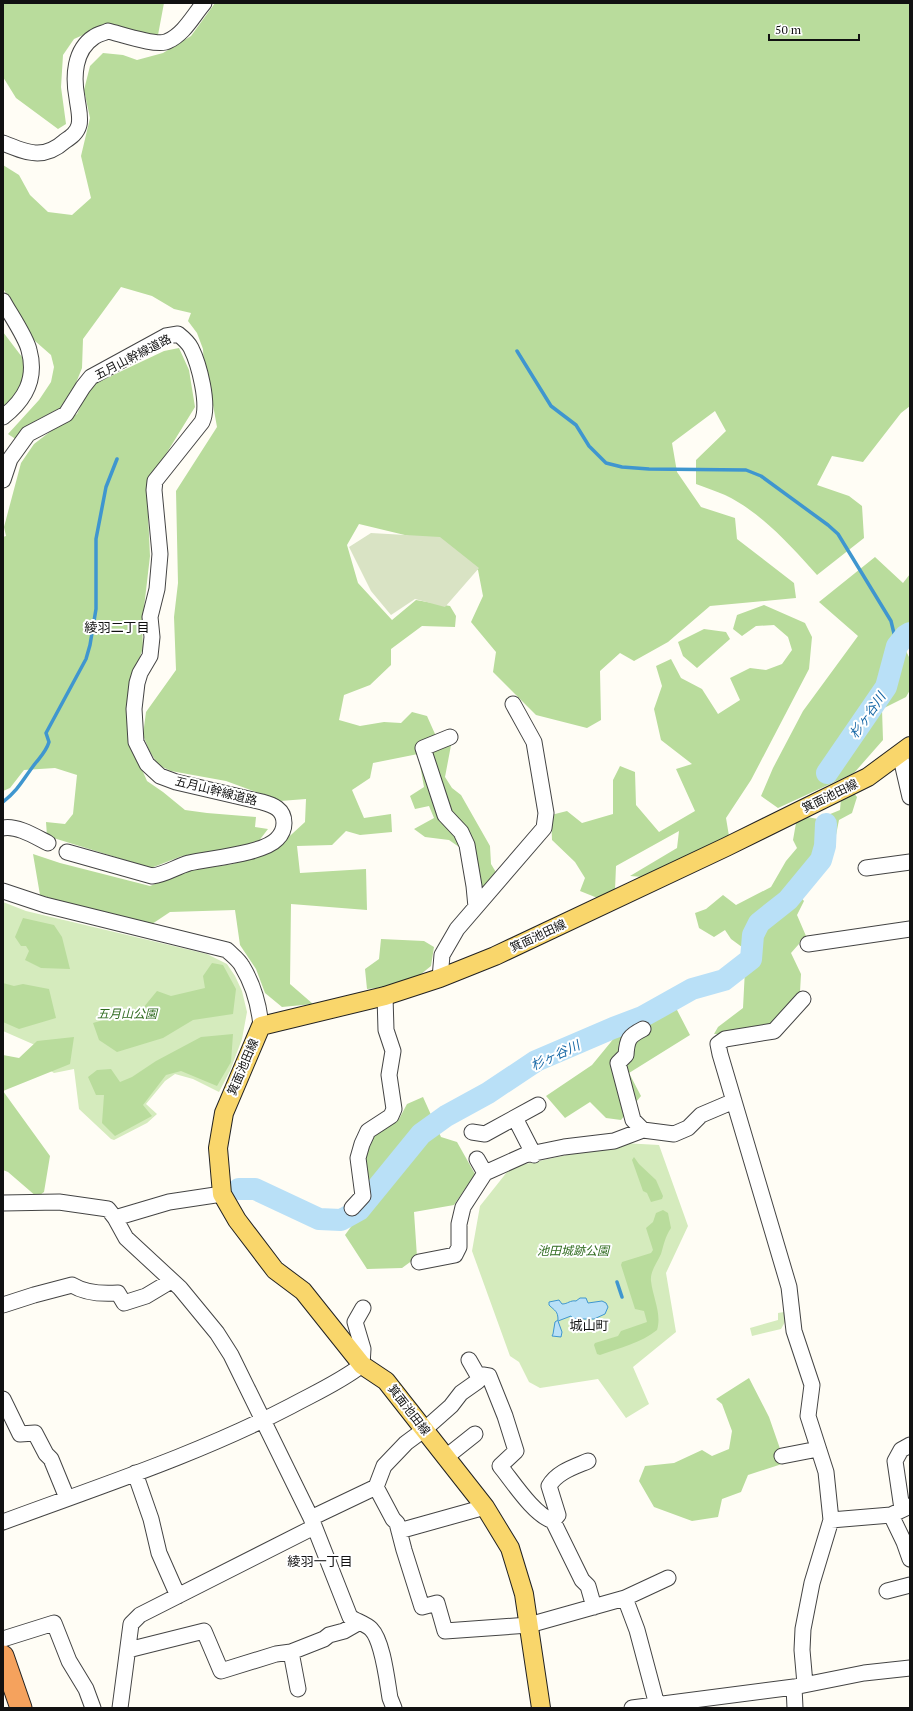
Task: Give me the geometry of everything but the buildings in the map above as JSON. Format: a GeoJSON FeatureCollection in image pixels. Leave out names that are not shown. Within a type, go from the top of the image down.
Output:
{"type":"FeatureCollection","features":[{"type":"Feature","properties":{"kind":"highway"},"geometry":{"type":"LineString","coordinates":[[3,1656],[21,1708]]}},
{"type":"Feature","properties":{"kind":"main road","name":"箕面池田線"},"geometry":{"type":"LineString","coordinates":[[541,1708],[524,1594],[510,1548],[485,1507],[386,1381],[362,1365],[304,1291],[275,1270],[237,1220],[222,1194],[218,1148],[224,1113],[261,1026],[386,996],[440,978],[495,956],[726,847],[868,777],[905,750]]}},
{"type":"Feature","properties":{"kind":"street"},"geometry":{"type":"LineString","coordinates":[[3,143],[33,153],[43,153],[62,144],[76,133],[80,118],[75,86],[76,64],[84,47],[94,37],[108,31],[142,40],[167,42],[180,33],[204,3]]}},
{"type":"Feature","properties":{"kind":"street"},"geometry":{"type":"LineString","coordinates":[[3,301],[29,349],[32,372],[23,399],[14,409],[3,417]]}},
{"type":"Feature","properties":{"kind":"street","name":"五月山幹線道路"},"geometry":{"type":"LineString","coordinates":[[3,480],[10,459],[28,434],[66,414],[82,387],[91,377],[166,336],[178,334],[185,339],[191,348],[199,372],[204,396],[205,415],[202,422],[155,481],[154,490],[160,554],[157,589],[150,617],[152,637],[150,656],[140,673],[137,683],[134,710],[136,742],[147,764],[160,776],[176,782],[274,806],[280,811],[283,817],[284,825],[277,840],[259,849],[187,864],[164,874],[152,876],[58,848],[7,827],[3,828]]}},
{"type":"Feature","properties":{"kind":"street"},"geometry":{"type":"LineString","coordinates":[[440,978],[442,955],[458,929],[544,828],[546,813],[534,742],[513,704]]}},
{"type":"Feature","properties":{"kind":"street"},"geometry":{"type":"LineString","coordinates":[[450,737],[423,748],[445,815],[461,832],[467,845],[476,907]]}},
{"type":"Feature","properties":{"kind":"street"},"geometry":{"type":"LineString","coordinates":[[905,750],[910,797]]}},
{"type":"Feature","properties":{"kind":"street"},"geometry":{"type":"LineString","coordinates":[[866,868],[910,862]]}},
{"type":"Feature","properties":{"kind":"street"},"geometry":{"type":"LineString","coordinates":[[3,891],[46,905],[227,950],[242,965],[251,984],[259,1006],[261,1026]]}},
{"type":"Feature","properties":{"kind":"street"},"geometry":{"type":"LineString","coordinates":[[808,944],[910,929]]}},
{"type":"Feature","properties":{"kind":"street"},"geometry":{"type":"LineString","coordinates":[[352,1208],[363,1196],[358,1158],[362,1144],[368,1131],[391,1116],[394,1108],[389,1075],[393,1051],[386,1030],[386,996]]}},
{"type":"Feature","properties":{"kind":"street"},"geometry":{"type":"LineString","coordinates":[[795,1708],[799,1685],[803,1629],[812,1583],[831,1520],[826,1472],[808,1416],[812,1385],[794,1331],[789,1287],[718,1044],[726,1039],[774,1031],[803,999]]}},
{"type":"Feature","properties":{"kind":"street"},"geometry":{"type":"LineString","coordinates":[[643,1029],[633,1034],[626,1042],[626,1055],[618,1063],[633,1120],[643,1130]]}},
{"type":"Feature","properties":{"kind":"street"},"geometry":{"type":"LineString","coordinates":[[419,1262],[454,1255],[460,1247],[459,1224],[463,1207],[485,1173],[525,1155],[534,1155],[564,1147],[614,1141],[643,1130],[674,1134],[688,1128],[700,1115],[734,1101]]}},
{"type":"Feature","properties":{"kind":"street"},"geometry":{"type":"LineString","coordinates":[[472,1132],[485,1134],[538,1105]]}},
{"type":"Feature","properties":{"kind":"street"},"geometry":{"type":"LineString","coordinates":[[515,1118],[534,1155]]}},
{"type":"Feature","properties":{"kind":"street"},"geometry":{"type":"LineString","coordinates":[[477,1159],[485,1173]]}},
{"type":"Feature","properties":{"kind":"street"},"geometry":{"type":"LineString","coordinates":[[115,1218],[169,1202],[222,1194]]}},
{"type":"Feature","properties":{"kind":"street"},"geometry":{"type":"LineString","coordinates":[[3,1203],[59,1202],[108,1209],[115,1218],[126,1238],[180,1288],[217,1333],[231,1356],[313,1523],[350,1617],[358,1623],[370,1628],[378,1638],[394,1708]]}},
{"type":"Feature","properties":{"kind":"street"},"geometry":{"type":"LineString","coordinates":[[3,1305],[72,1285],[79,1289],[118,1293],[124,1303],[146,1296],[171,1281]]}},
{"type":"Feature","properties":{"kind":"street"},"geometry":{"type":"LineString","coordinates":[[3,1522],[212,1444],[263,1421],[347,1377],[362,1365],[363,1349],[355,1322],[363,1308]]}},
{"type":"Feature","properties":{"kind":"street"},"geometry":{"type":"LineString","coordinates":[[470,1360],[477,1374],[489,1376],[505,1416],[516,1451],[500,1466],[533,1506],[548,1519],[553,1520],[582,1580],[588,1586],[594,1607]]}},
{"type":"Feature","properties":{"kind":"street"},"geometry":{"type":"LineString","coordinates":[[120,1708],[131,1624],[140,1614],[178,1596],[376,1487],[384,1466],[406,1444],[451,1406],[461,1393],[478,1381],[483,1375]]}},
{"type":"Feature","properties":{"kind":"street"},"geometry":{"type":"LineString","coordinates":[[3,1399],[20,1434],[35,1433],[46,1454],[51,1459],[67,1498]]}},
{"type":"Feature","properties":{"kind":"street"},"geometry":{"type":"LineString","coordinates":[[446,1457],[475,1434]]}},
{"type":"Feature","properties":{"kind":"street"},"geometry":{"type":"LineString","coordinates":[[910,1445],[901,1450],[895,1461],[904,1542],[910,1559]]}},
{"type":"Feature","properties":{"kind":"street"},"geometry":{"type":"LineString","coordinates":[[782,1456],[818,1449]]}},
{"type":"Feature","properties":{"kind":"street"},"geometry":{"type":"LineString","coordinates":[[553,1520],[558,1515],[549,1486],[553,1479],[562,1473],[588,1461]]}},
{"type":"Feature","properties":{"kind":"street"},"geometry":{"type":"LineString","coordinates":[[135,1473],[151,1519],[159,1553],[178,1596]]}},
{"type":"Feature","properties":{"kind":"street"},"geometry":{"type":"LineString","coordinates":[[376,1487],[393,1519],[397,1523],[422,1607],[437,1603],[444,1631],[529,1625],[625,1598],[668,1578]]}},
{"type":"Feature","properties":{"kind":"street"},"geometry":{"type":"LineString","coordinates":[[399,1531],[485,1507]]}},
{"type":"Feature","properties":{"kind":"street"},"geometry":{"type":"LineString","coordinates":[[831,1520],[901,1510]]}},
{"type":"Feature","properties":{"kind":"street"},"geometry":{"type":"LineString","coordinates":[[887,1591],[910,1585]]}},
{"type":"Feature","properties":{"kind":"street"},"geometry":{"type":"LineString","coordinates":[[625,1598],[636,1630],[657,1705]]}},
{"type":"Feature","properties":{"kind":"street"},"geometry":{"type":"LineString","coordinates":[[3,1639],[54,1623],[69,1661],[86,1689],[93,1708]]}},
{"type":"Feature","properties":{"kind":"street"},"geometry":{"type":"LineString","coordinates":[[128,1650],[204,1631],[221,1671],[276,1654],[291,1652],[324,1639],[330,1635],[344,1631],[358,1623]]}},
{"type":"Feature","properties":{"kind":"street"},"geometry":{"type":"LineString","coordinates":[[291,1652],[298,1689]]}},
{"type":"Feature","properties":{"kind":"street"},"geometry":{"type":"LineString","coordinates":[[632,1708],[657,1705],[717,1703],[799,1685],[864,1673],[910,1668]]}},
{"type":"Feature","properties":{"kind":"green space"},"geometry":{"type":"Polygon","coordinates":[[[3,3],[164,3],[158,35],[101,27],[74,39],[63,55],[61,87],[66,124],[58,129],[16,98],[3,77],[3,3]]]}},
{"type":"Feature","properties":{"kind":"green space"},"geometry":{"type":"Polygon","coordinates":[[[215,3],[910,3],[910,406],[901,413],[863,462],[832,456],[817,485],[849,496],[862,506],[864,538],[817,575],[775,530],[763,520],[738,502],[725,495],[696,484],[696,460],[726,431],[715,411],[672,443],[677,472],[701,507],[735,518],[737,539],[794,583],[796,598],[710,606],[668,642],[634,661],[620,653],[600,671],[601,720],[587,728],[536,715],[493,672],[496,652],[471,622],[483,596],[478,570],[438,543],[359,524],[347,545],[358,583],[392,620],[416,600],[450,606],[456,616],[455,627],[422,626],[391,649],[391,665],[370,685],[344,695],[339,720],[360,726],[384,722],[401,723],[412,712],[427,716],[435,734],[452,740],[445,777],[452,788],[461,795],[490,846],[491,864],[497,874],[483,894],[462,849],[449,840],[425,837],[414,829],[434,818],[429,806],[415,809],[410,796],[424,787],[418,754],[373,763],[370,778],[352,790],[364,818],[391,814],[392,832],[360,835],[346,831],[332,845],[297,846],[300,873],[366,869],[367,910],[291,904],[290,984],[313,1004],[282,1007],[265,993],[256,969],[240,945],[235,910],[170,912],[146,928],[40,895],[33,854],[60,863],[150,886],[190,870],[233,864],[280,845],[305,822],[306,799],[280,801],[226,781],[171,771],[158,765],[149,750],[143,735],[146,712],[176,670],[174,617],[178,583],[176,491],[217,427],[211,394],[204,369],[203,349],[197,333],[188,321],[191,313],[174,309],[152,296],[121,287],[83,339],[82,368],[76,383],[60,408],[37,420],[20,432],[17,440],[8,434],[39,400],[51,382],[54,367],[51,355],[35,341],[25,327],[3,288],[3,165],[19,175],[30,195],[48,212],[72,215],[91,198],[81,156],[90,118],[84,90],[90,66],[103,53],[123,55],[137,60],[163,53],[191,36],[215,3]]]}},
{"type":"Feature","properties":{"kind":"green space"},"geometry":{"type":"Polygon","coordinates":[[[3,332],[22,357],[27,376],[19,393],[3,406],[3,332]]]}},
{"type":"Feature","properties":{"kind":"green space"},"geometry":{"type":"Polygon","coordinates":[[[179,348],[189,370],[195,407],[150,480],[147,493],[150,556],[142,625],[143,648],[131,682],[128,728],[134,751],[147,781],[185,810],[256,817],[255,827],[268,829],[258,842],[224,851],[182,856],[151,868],[47,836],[46,822],[65,824],[73,814],[77,775],[55,768],[24,770],[10,788],[3,791],[3,537],[6,536],[4,527],[21,463],[34,444],[64,421],[77,414],[90,386],[164,351],[179,348]]]}},
{"type":"Feature","properties":{"kind":"green space"},"geometry":{"type":"Polygon","coordinates":[[[371,533],[440,537],[479,568],[445,607],[415,599],[391,615],[371,591],[349,547],[371,533]]]}},
{"type":"Feature","properties":{"kind":"green space"},"geometry":{"type":"Polygon","coordinates":[[[875,557],[903,583],[910,574],[910,644],[903,645],[910,659],[910,690],[906,697],[882,709],[883,740],[854,773],[778,808],[761,796],[773,768],[803,711],[858,636],[819,602],[875,557]]]}},
{"type":"Feature","properties":{"kind":"green space"},"geometry":{"type":"Polygon","coordinates":[[[764,605],[805,623],[812,637],[809,669],[751,780],[726,818],[729,836],[643,877],[630,876],[677,848],[679,831],[616,866],[615,890],[600,899],[580,891],[585,878],[575,862],[552,840],[551,815],[567,811],[582,823],[613,814],[613,780],[620,766],[635,772],[636,805],[659,832],[695,811],[676,769],[692,764],[661,740],[654,709],[662,686],[656,666],[671,659],[681,678],[702,689],[718,714],[740,700],[730,678],[750,668],[766,670],[782,664],[792,650],[788,637],[774,625],[756,626],[742,636],[733,629],[737,615],[764,605]]]}},
{"type":"Feature","properties":{"kind":"green space"},"geometry":{"type":"Polygon","coordinates":[[[704,629],[726,632],[730,639],[697,668],[683,656],[678,642],[704,629]]]}},
{"type":"Feature","properties":{"kind":"green space"},"geometry":{"type":"Polygon","coordinates":[[[852,791],[857,797],[852,813],[839,820],[834,845],[798,894],[804,901],[797,915],[806,936],[791,953],[801,974],[800,992],[770,1027],[725,1034],[714,1034],[718,1027],[743,1008],[746,950],[731,939],[725,930],[714,937],[699,928],[695,913],[706,909],[723,895],[736,905],[771,887],[786,861],[797,848],[793,840],[796,823],[807,817],[818,819],[840,810],[841,798],[852,791]]]}},
{"type":"Feature","properties":{"kind":"green space","name":"五月山公園"},"geometry":{"type":"Polygon","coordinates":[[[3,902],[26,911],[207,954],[227,964],[242,991],[247,1012],[242,1039],[230,1071],[219,1092],[193,1079],[175,1074],[165,1081],[146,1104],[157,1114],[147,1123],[114,1140],[111,1139],[79,1109],[74,1069],[54,1073],[40,1064],[35,1045],[3,1031],[3,902]]]}},
{"type":"Feature","properties":{"kind":"green space"},"geometry":{"type":"Polygon","coordinates":[[[23,918],[54,925],[62,937],[70,969],[41,968],[25,960],[29,951],[26,946],[21,946],[15,937],[23,918]]]}},
{"type":"Feature","properties":{"kind":"green space"},"geometry":{"type":"Polygon","coordinates":[[[381,939],[424,941],[434,947],[431,966],[415,979],[386,987],[367,989],[365,969],[379,959],[381,939]]]}},
{"type":"Feature","properties":{"kind":"green space"},"geometry":{"type":"Polygon","coordinates":[[[212,963],[223,965],[236,989],[233,1014],[193,1020],[163,1038],[117,1052],[99,1040],[93,1023],[143,1008],[157,991],[171,996],[205,988],[203,976],[212,963]]]}},
{"type":"Feature","properties":{"kind":"green space"},"geometry":{"type":"Polygon","coordinates":[[[3,983],[14,986],[23,984],[49,989],[56,1018],[19,1029],[3,1022],[3,983]]]}},
{"type":"Feature","properties":{"kind":"green space"},"geometry":{"type":"Polygon","coordinates":[[[676,1008],[690,1035],[629,1073],[641,1096],[621,1120],[606,1118],[590,1102],[565,1118],[546,1096],[592,1065],[615,1037],[676,1008]]]}},
{"type":"Feature","properties":{"kind":"green space"},"geometry":{"type":"Polygon","coordinates":[[[233,1034],[231,1062],[217,1086],[181,1071],[166,1075],[143,1105],[152,1116],[115,1136],[102,1123],[104,1095],[96,1095],[88,1077],[97,1070],[111,1069],[120,1082],[132,1077],[156,1061],[201,1037],[233,1034]]]}},
{"type":"Feature","properties":{"kind":"green space"},"geometry":{"type":"Polygon","coordinates":[[[74,1037],[70,1064],[3,1091],[3,1055],[19,1058],[37,1041],[74,1037]]]}},
{"type":"Feature","properties":{"kind":"green space"},"geometry":{"type":"Polygon","coordinates":[[[3,1091],[50,1156],[44,1192],[37,1197],[8,1172],[3,1170],[3,1091]]]}},
{"type":"Feature","properties":{"kind":"green space"},"geometry":{"type":"Polygon","coordinates":[[[423,1097],[441,1137],[457,1142],[475,1174],[454,1205],[414,1212],[417,1257],[402,1268],[367,1269],[345,1235],[361,1213],[370,1184],[365,1159],[374,1136],[399,1119],[407,1104],[423,1097]]]}},
{"type":"Feature","properties":{"kind":"green space","name":"池田城跡公園"},"geometry":{"type":"Polygon","coordinates":[[[623,1143],[659,1145],[688,1226],[666,1273],[676,1332],[633,1367],[649,1404],[626,1418],[598,1379],[540,1388],[529,1382],[519,1362],[510,1356],[472,1251],[480,1206],[511,1167],[623,1143]]]}},
{"type":"Feature","properties":{"kind":"green space"},"geometry":{"type":"Polygon","coordinates":[[[634,1157],[639,1164],[656,1180],[663,1196],[662,1199],[651,1202],[647,1193],[643,1191],[632,1160],[634,1157]]]}},
{"type":"Feature","properties":{"kind":"green space"},"geometry":{"type":"Polygon","coordinates":[[[663,1210],[668,1213],[671,1228],[651,1277],[658,1312],[657,1330],[651,1335],[630,1345],[600,1355],[597,1354],[594,1345],[595,1343],[618,1336],[621,1331],[647,1322],[644,1311],[635,1309],[621,1265],[622,1262],[651,1253],[653,1250],[646,1228],[653,1222],[656,1213],[663,1210]]]}},
{"type":"Feature","properties":{"kind":"green space"},"geometry":{"type":"Polygon","coordinates":[[[784,1312],[785,1322],[781,1329],[752,1336],[750,1328],[778,1320],[778,1313],[784,1312]]]}},
{"type":"Feature","properties":{"kind":"green space"},"geometry":{"type":"Polygon","coordinates":[[[749,1378],[769,1417],[785,1463],[748,1475],[741,1492],[722,1499],[718,1517],[692,1521],[654,1507],[639,1481],[645,1466],[674,1463],[702,1450],[712,1456],[729,1449],[732,1431],[722,1404],[716,1399],[749,1378]]]}},
{"type":"Feature","properties":{"kind":"water"},"geometry":{"type":"Polygon","coordinates":[[[580,1298],[586,1298],[588,1303],[602,1301],[606,1303],[608,1307],[605,1314],[594,1319],[575,1319],[575,1321],[578,1321],[577,1324],[580,1330],[577,1329],[571,1316],[558,1321],[562,1332],[561,1337],[552,1336],[555,1322],[558,1320],[558,1317],[556,1311],[549,1305],[549,1302],[559,1300],[562,1304],[564,1304],[576,1301],[580,1298]]]}},
{"type":"Feature","properties":{"kind":"waterway"},"geometry":{"type":"LineString","coordinates":[[517,351],[551,406],[576,425],[589,446],[606,463],[622,467],[649,469],[746,470],[761,476],[828,525],[838,534],[891,621],[897,646]]}},
{"type":"Feature","properties":{"kind":"waterway"},"geometry":{"type":"LineString","coordinates":[[3,802],[17,789],[46,749],[49,742],[46,733],[86,659],[96,609],[96,539],[106,487],[117,459]]}},
{"type":"Feature","properties":{"kind":"waterway","name":"杉ヶ谷川"},"geometry":{"type":"LineString","coordinates":[[827,773],[886,687],[897,646],[905,636],[910,633]]}},
{"type":"Feature","properties":{"kind":"waterway","name":"杉ヶ谷川"},"geometry":{"type":"LineString","coordinates":[[239,1189],[255,1189],[319,1219],[341,1220],[359,1210],[421,1134],[446,1116],[488,1093],[536,1061],[642,1017],[692,989],[724,980],[751,959],[753,935],[759,923],[788,900],[821,860],[825,846],[826,824]]}},
{"type":"Feature","properties":{"kind":"waterway"},"geometry":{"type":"LineString","coordinates":[[617,1282],[622,1297]]}},
{"type":"Feature","properties":{"kind":"district","name":"綾羽二丁目"},"geometry":{"type":"Point","coordinates":[117,627]}},
{"type":"Feature","properties":{"kind":"district","name":"城山町"},"geometry":{"type":"Point","coordinates":[589,1325]}},
{"type":"Feature","properties":{"kind":"district","name":"綾羽一丁目"},"geometry":{"type":"Point","coordinates":[320,1561]}}]}
